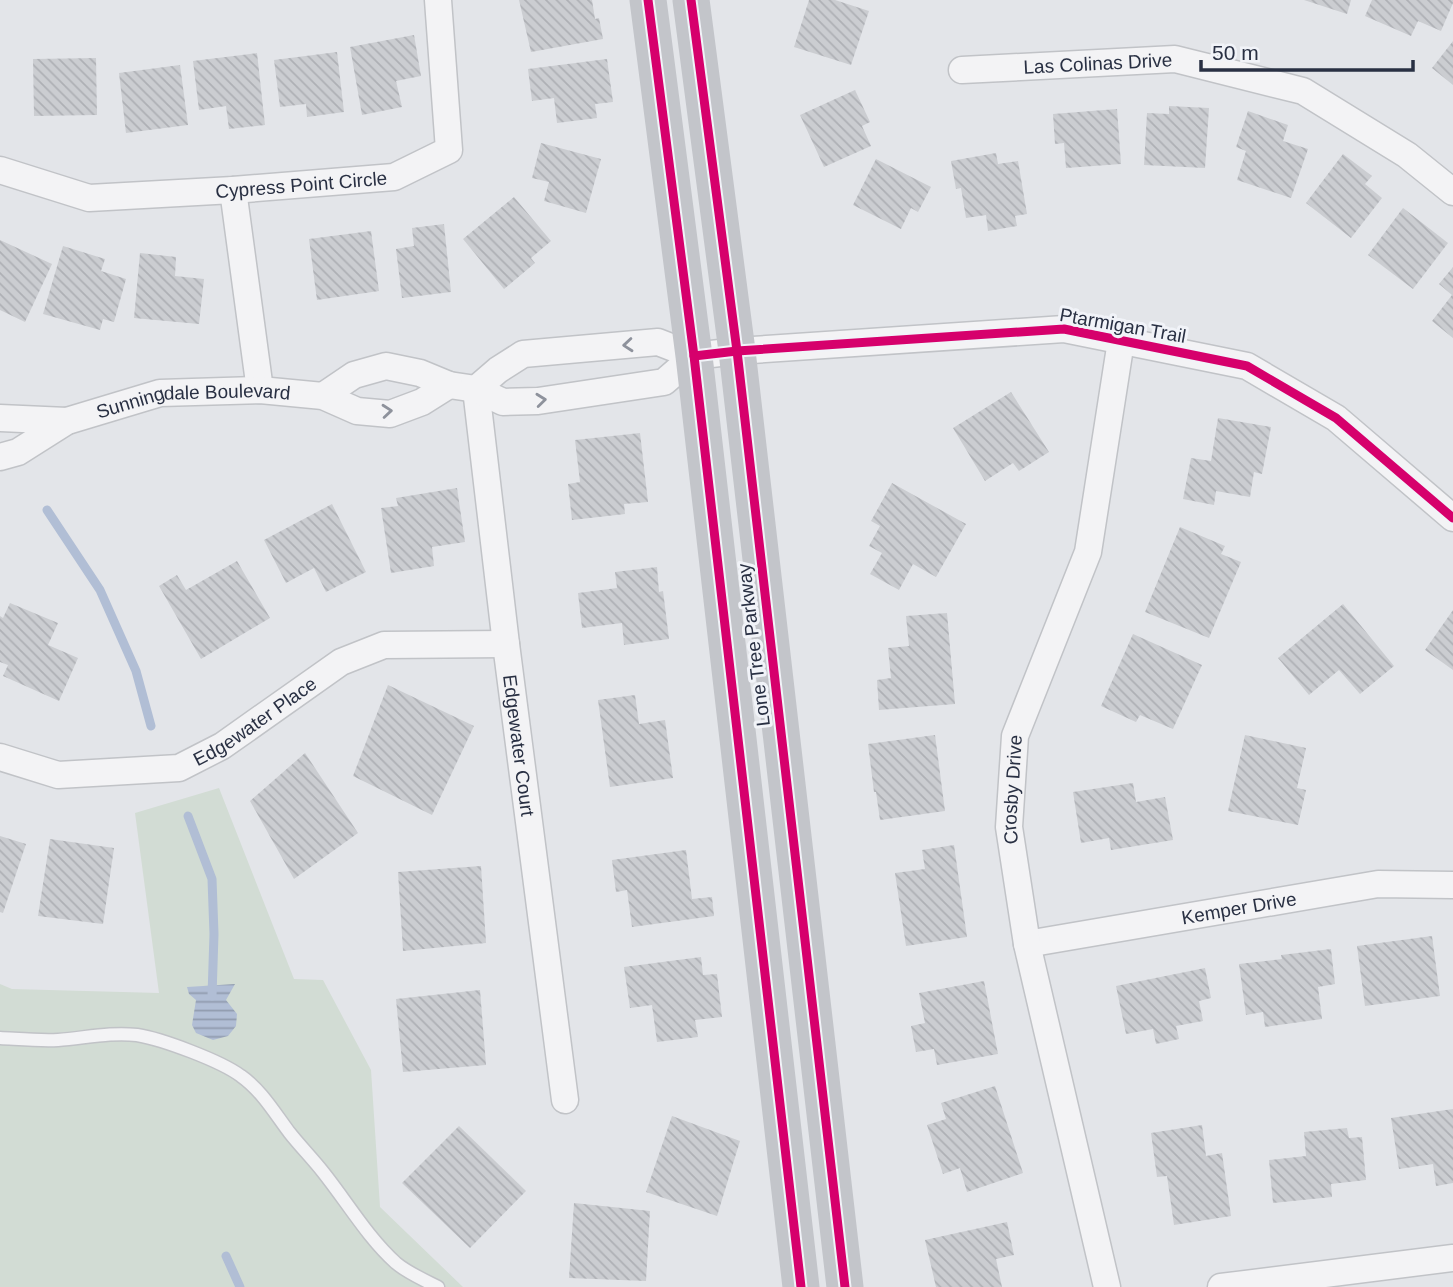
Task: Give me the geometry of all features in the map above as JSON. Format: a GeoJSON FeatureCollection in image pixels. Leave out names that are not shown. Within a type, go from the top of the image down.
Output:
{"type":"FeatureCollection","features":[{"type":"Feature","properties":{"kind":"street","name":"Cypress Point Circle"},"geometry":{"type":"LineString","coordinates":[[0,170],[89,198],[394,177],[449,150],[438,0]]}},
{"type":"Feature","properties":{"kind":"street","name":"Lone Tree Parkway"},"geometry":{"type":"LineString","coordinates":[[648,0],[694,356],[801,1287]]}},
{"type":"Feature","properties":{"kind":"street","name":"Lone Tree Parkway"},"geometry":{"type":"LineString","coordinates":[[691,0],[737,351],[845,1287]]}},
{"type":"Feature","properties":{"kind":"street","name":"Las Colinas Drive"},"geometry":{"type":"LineString","coordinates":[[962,70],[1175,59],[1303,91],[1407,155],[1453,192]]}},
{"type":"Feature","properties":{"kind":"street"},"geometry":{"type":"LineString","coordinates":[[233,190],[260,390]]}},
{"type":"Feature","properties":{"kind":"street","name":"Ptarmigan Trail"},"geometry":{"type":"LineString","coordinates":[[694,356],[1064,329],[1247,366],[1336,418],[1453,518]]}},
{"type":"Feature","properties":{"kind":"street","name":"Crosby Drive"},"geometry":{"type":"LineString","coordinates":[[1107,1287],[1027,944],[1009,827],[1016,736],[1088,552],[1121,341]]}},
{"type":"Feature","properties":{"kind":"street"},"geometry":{"type":"LineString","coordinates":[[323,396],[354,375],[387,366],[420,373],[449,385],[476,389],[503,402],[538,401],[664,382],[694,356],[658,342],[523,354],[476,389]]}},
{"type":"Feature","properties":{"kind":"street","name":"Sunningdale Boulevard"},"geometry":{"type":"LineString","coordinates":[[0,457],[18,452],[67,421],[160,393],[260,390],[323,396],[357,411],[390,414],[422,402],[449,385]]}},
{"type":"Feature","properties":{"kind":"street","name":"Edgewater Court"},"geometry":{"type":"LineString","coordinates":[[476,389],[565,1100]]}},
{"type":"Feature","properties":{"kind":"street","name":"Sunningdale Boulevard"},"geometry":{"type":"LineString","coordinates":[[0,418],[67,421]]}},
{"type":"Feature","properties":{"kind":"street","name":"Edgewater Place"},"geometry":{"type":"LineString","coordinates":[[0,757],[58,775],[179,768],[222,746],[341,662],[384,645],[506,643]]}},
{"type":"Feature","properties":{"kind":"street","name":"Kemper Drive"},"geometry":{"type":"LineString","coordinates":[[1027,944],[1378,884],[1453,885]]}},
{"type":"Feature","properties":{"kind":"street"},"geometry":{"type":"LineString","coordinates":[[1221,1287],[1453,1258]]}},
{"type":"Feature","properties":{"kind":"lane"},"geometry":{"type":"LineString","coordinates":[[0,1038],[58,1040],[107,1034],[138,1035],[190,1052],[241,1076],[266,1100],[290,1134],[397,1263],[418,1278],[438,1287]]}},
{"type":"Feature","properties":{"kind":"shaded area"},"geometry":{"type":"Polygon","coordinates":[[[219,788],[294,979],[323,980],[371,1070],[380,1207],[463,1287],[0,1287],[0,984],[12,989],[159,993],[135,813],[219,788]]]}},
{"type":"Feature","properties":{"kind":"water"},"geometry":{"type":"Polygon","coordinates":[[[235,984],[226,1000],[237,1014],[236,1026],[228,1036],[213,1040],[196,1033],[192,1025],[196,1000],[189,994],[187,987],[235,984]]]}},
{"type":"Feature","properties":{"kind":"building"},"geometry":{"type":"Polygon","coordinates":[[[519,0],[592,0],[595,19],[599,18],[603,39],[531,52],[519,0]]]}},
{"type":"Feature","properties":{"kind":"building"},"geometry":{"type":"Polygon","coordinates":[[[809,0],[835,0],[869,11],[851,65],[794,47],[809,0]]]}},
{"type":"Feature","properties":{"kind":"building"},"geometry":{"type":"Polygon","coordinates":[[[1304,0],[1351,0],[1347,14],[1304,0]]]}},
{"type":"Feature","properties":{"kind":"building"},"geometry":{"type":"Polygon","coordinates":[[[1372,0],[1453,0],[1453,3],[1441,31],[1418,21],[1411,36],[1365,16],[1372,0]]]}},
{"type":"Feature","properties":{"kind":"building"},"geometry":{"type":"Polygon","coordinates":[[[414,35],[421,76],[396,81],[402,107],[362,115],[350,47],[414,35]]]}},
{"type":"Feature","properties":{"kind":"building"},"geometry":{"type":"Polygon","coordinates":[[[1453,41],[1453,85],[1432,68],[1453,41]]]}},
{"type":"Feature","properties":{"kind":"building"},"geometry":{"type":"Polygon","coordinates":[[[337,52],[344,112],[307,117],[306,104],[280,107],[274,60],[337,52]]]}},
{"type":"Feature","properties":{"kind":"building"},"geometry":{"type":"Polygon","coordinates":[[[257,53],[265,125],[229,129],[226,106],[199,110],[193,61],[257,53]]]}},
{"type":"Feature","properties":{"kind":"building"},"geometry":{"type":"Polygon","coordinates":[[[96,58],[97,115],[34,116],[33,59],[96,58]]]}},
{"type":"Feature","properties":{"kind":"building"},"geometry":{"type":"Polygon","coordinates":[[[607,59],[613,102],[595,104],[597,118],[557,123],[554,98],[532,101],[528,69],[607,59]]]}},
{"type":"Feature","properties":{"kind":"building"},"geometry":{"type":"Polygon","coordinates":[[[180,65],[188,125],[126,133],[119,73],[180,65]]]}},
{"type":"Feature","properties":{"kind":"building"},"geometry":{"type":"Polygon","coordinates":[[[855,90],[870,122],[862,126],[871,146],[824,167],[800,115],[855,90]]]}},
{"type":"Feature","properties":{"kind":"building"},"geometry":{"type":"Polygon","coordinates":[[[1169,106],[1209,108],[1205,168],[1144,165],[1147,113],[1169,114],[1169,106]]]}},
{"type":"Feature","properties":{"kind":"building"},"geometry":{"type":"Polygon","coordinates":[[[1117,109],[1121,164],[1066,168],[1064,143],[1055,144],[1053,114],[1117,109]]]}},
{"type":"Feature","properties":{"kind":"building"},"geometry":{"type":"Polygon","coordinates":[[[1248,111],[1288,125],[1283,141],[1308,149],[1291,198],[1237,180],[1246,151],[1236,147],[1248,111]]]}},
{"type":"Feature","properties":{"kind":"building"},"geometry":{"type":"Polygon","coordinates":[[[541,143],[601,159],[586,213],[544,201],[549,182],[532,178],[541,143]]]}},
{"type":"Feature","properties":{"kind":"building"},"geometry":{"type":"Polygon","coordinates":[[[996,153],[998,164],[1018,161],[1027,214],[1015,216],[1017,226],[988,231],[986,215],[966,218],[961,188],[956,189],[951,161],[996,153]]]}},
{"type":"Feature","properties":{"kind":"building"},"geometry":{"type":"Polygon","coordinates":[[[1343,154],[1372,176],[1365,184],[1382,198],[1351,238],[1306,203],[1343,154]]]}},
{"type":"Feature","properties":{"kind":"building"},"geometry":{"type":"Polygon","coordinates":[[[876,159],[931,187],[918,212],[911,208],[901,229],[853,205],[876,159]]]}},
{"type":"Feature","properties":{"kind":"building"},"geometry":{"type":"Polygon","coordinates":[[[514,197],[551,241],[531,258],[535,263],[504,289],[463,239],[514,197]]]}},
{"type":"Feature","properties":{"kind":"building"},"geometry":{"type":"Polygon","coordinates":[[[1403,208],[1448,243],[1413,289],[1368,255],[1403,208]]]}},
{"type":"Feature","properties":{"kind":"building"},"geometry":{"type":"Polygon","coordinates":[[[444,224],[451,292],[402,298],[396,249],[414,246],[412,228],[444,224]]]}},
{"type":"Feature","properties":{"kind":"building"},"geometry":{"type":"Polygon","coordinates":[[[371,231],[379,291],[317,300],[309,239],[371,231]]]}},
{"type":"Feature","properties":{"kind":"building"},"geometry":{"type":"Polygon","coordinates":[[[0,240],[52,264],[25,322],[0,310],[0,240]]]}},
{"type":"Feature","properties":{"kind":"building"},"geometry":{"type":"Polygon","coordinates":[[[63,246],[105,259],[101,271],[126,279],[114,322],[103,319],[100,330],[43,314],[63,246]]]}},
{"type":"Feature","properties":{"kind":"building"},"geometry":{"type":"Polygon","coordinates":[[[140,253],[176,257],[175,276],[204,279],[199,324],[134,318],[140,253]]]}},
{"type":"Feature","properties":{"kind":"building"},"geometry":{"type":"Polygon","coordinates":[[[1453,267],[1453,338],[1432,321],[1452,295],[1439,284],[1453,267]]]}},
{"type":"Feature","properties":{"kind":"building"},"geometry":{"type":"Polygon","coordinates":[[[1011,392],[1049,452],[1019,471],[1013,463],[985,481],[953,428],[1011,392]]]}},
{"type":"Feature","properties":{"kind":"building"},"geometry":{"type":"Polygon","coordinates":[[[1218,418],[1271,427],[1262,474],[1254,472],[1250,497],[1216,491],[1214,505],[1183,499],[1191,458],[1211,461],[1218,418]]]}},
{"type":"Feature","properties":{"kind":"building"},"geometry":{"type":"Polygon","coordinates":[[[640,433],[648,502],[624,504],[625,514],[572,520],[568,484],[580,482],[575,440],[640,433]]]}},
{"type":"Feature","properties":{"kind":"building"},"geometry":{"type":"Polygon","coordinates":[[[892,483],[966,524],[936,577],[913,564],[899,590],[870,574],[882,553],[869,546],[880,526],[871,521],[892,483]]]}},
{"type":"Feature","properties":{"kind":"building"},"geometry":{"type":"Polygon","coordinates":[[[457,488],[465,542],[432,547],[434,566],[391,573],[381,508],[398,506],[396,498],[457,488]]]}},
{"type":"Feature","properties":{"kind":"building"},"geometry":{"type":"Polygon","coordinates":[[[332,504],[366,572],[326,592],[314,568],[286,583],[264,540],[332,504]]]}},
{"type":"Feature","properties":{"kind":"building"},"geometry":{"type":"Polygon","coordinates":[[[1180,527],[1225,546],[1221,554],[1241,562],[1209,638],[1145,612],[1180,527]]]}},
{"type":"Feature","properties":{"kind":"building"},"geometry":{"type":"Polygon","coordinates":[[[237,561],[270,618],[201,659],[159,586],[177,575],[186,590],[237,561]]]}},
{"type":"Feature","properties":{"kind":"building"},"geometry":{"type":"Polygon","coordinates":[[[657,567],[659,592],[663,591],[669,639],[624,645],[622,623],[582,628],[578,593],[617,588],[615,572],[657,567]]]}},
{"type":"Feature","properties":{"kind":"building"},"geometry":{"type":"Polygon","coordinates":[[[10,603],[58,623],[48,645],[78,658],[59,701],[3,676],[8,665],[0,662],[0,616],[3,618],[10,603]]]}},
{"type":"Feature","properties":{"kind":"building"},"geometry":{"type":"Polygon","coordinates":[[[1343,604],[1394,666],[1360,694],[1339,670],[1309,695],[1278,658],[1343,604]]]}},
{"type":"Feature","properties":{"kind":"building"},"geometry":{"type":"Polygon","coordinates":[[[1453,610],[1453,670],[1425,650],[1453,610]]]}},
{"type":"Feature","properties":{"kind":"building"},"geometry":{"type":"Polygon","coordinates":[[[947,613],[955,704],[879,710],[877,680],[891,678],[888,648],[909,646],[906,616],[947,613]]]}},
{"type":"Feature","properties":{"kind":"building"},"geometry":{"type":"Polygon","coordinates":[[[1133,634],[1202,665],[1173,729],[1140,715],[1136,722],[1101,706],[1133,634]]]}},
{"type":"Feature","properties":{"kind":"building"},"geometry":{"type":"Polygon","coordinates":[[[388,685],[474,726],[432,815],[353,776],[388,685]]]}},
{"type":"Feature","properties":{"kind":"building"},"geometry":{"type":"Polygon","coordinates":[[[635,695],[639,724],[665,720],[673,778],[610,787],[598,700],[635,695]]]}},
{"type":"Feature","properties":{"kind":"building"},"geometry":{"type":"Polygon","coordinates":[[[935,735],[945,811],[880,820],[868,744],[935,735]]]}},
{"type":"Feature","properties":{"kind":"building"},"geometry":{"type":"Polygon","coordinates":[[[1245,735],[1306,748],[1297,788],[1306,790],[1298,825],[1228,811],[1245,735]]]}},
{"type":"Feature","properties":{"kind":"building"},"geometry":{"type":"Polygon","coordinates":[[[305,753],[358,833],[294,879],[250,801],[305,753]]]}},
{"type":"Feature","properties":{"kind":"building"},"geometry":{"type":"Polygon","coordinates":[[[1133,783],[1136,802],[1165,797],[1173,840],[1111,850],[1109,838],[1081,843],[1073,792],[1133,783]]]}},
{"type":"Feature","properties":{"kind":"building"},"geometry":{"type":"Polygon","coordinates":[[[0,836],[26,844],[3,913],[0,912],[0,836]]]}},
{"type":"Feature","properties":{"kind":"building"},"geometry":{"type":"Polygon","coordinates":[[[50,839],[114,848],[103,924],[38,916],[50,839]]]}},
{"type":"Feature","properties":{"kind":"building"},"geometry":{"type":"Polygon","coordinates":[[[954,845],[967,937],[906,946],[895,873],[925,869],[922,850],[954,845]]]}},
{"type":"Feature","properties":{"kind":"building"},"geometry":{"type":"Polygon","coordinates":[[[686,850],[692,899],[712,897],[714,916],[632,927],[627,890],[616,892],[612,860],[686,850]]]}},
{"type":"Feature","properties":{"kind":"building"},"geometry":{"type":"Polygon","coordinates":[[[481,866],[486,943],[403,951],[398,872],[481,866]]]}},
{"type":"Feature","properties":{"kind":"building"},"geometry":{"type":"Polygon","coordinates":[[[1432,936],[1440,996],[1365,1006],[1357,946],[1432,936]]]}},
{"type":"Feature","properties":{"kind":"building"},"geometry":{"type":"Polygon","coordinates":[[[1331,949],[1335,984],[1318,987],[1322,1019],[1265,1027],[1263,1012],[1246,1015],[1239,964],[1282,959],[1281,955],[1331,949]]]}},
{"type":"Feature","properties":{"kind":"building"},"geometry":{"type":"Polygon","coordinates":[[[701,957],[703,975],[717,974],[722,1017],[695,1020],[698,1037],[657,1042],[652,1005],[630,1008],[624,967],[701,957]]]}},
{"type":"Feature","properties":{"kind":"building"},"geometry":{"type":"Polygon","coordinates":[[[1205,968],[1211,998],[1199,1001],[1203,1021],[1176,1026],[1179,1039],[1156,1044],[1153,1029],[1126,1034],[1116,986],[1205,968]]]}},
{"type":"Feature","properties":{"kind":"building"},"geometry":{"type":"Polygon","coordinates":[[[984,981],[998,1054],[937,1065],[934,1049],[916,1052],[911,1026],[925,1023],[919,993],[984,981]]]}},
{"type":"Feature","properties":{"kind":"building"},"geometry":{"type":"Polygon","coordinates":[[[480,990],[486,1065],[403,1072],[396,999],[480,990]]]}},
{"type":"Feature","properties":{"kind":"building"},"geometry":{"type":"Polygon","coordinates":[[[995,1086],[1023,1173],[967,1192],[960,1168],[943,1174],[927,1125],[946,1119],[941,1103],[995,1086]]]}},
{"type":"Feature","properties":{"kind":"building"},"geometry":{"type":"Polygon","coordinates":[[[1453,1109],[1453,1183],[1436,1186],[1433,1164],[1399,1169],[1391,1118],[1453,1109]]]}},
{"type":"Feature","properties":{"kind":"building"},"geometry":{"type":"Polygon","coordinates":[[[672,1116],[740,1141],[717,1216],[646,1192],[672,1116]]]}},
{"type":"Feature","properties":{"kind":"building"},"geometry":{"type":"Polygon","coordinates":[[[1202,1125],[1206,1156],[1222,1153],[1231,1216],[1174,1225],[1167,1176],[1157,1177],[1151,1133],[1202,1125]]]}},
{"type":"Feature","properties":{"kind":"building"},"geometry":{"type":"Polygon","coordinates":[[[459,1126],[526,1191],[470,1248],[402,1183],[459,1126]]]}},
{"type":"Feature","properties":{"kind":"building"},"geometry":{"type":"Polygon","coordinates":[[[1347,1128],[1349,1138],[1362,1137],[1366,1180],[1331,1184],[1332,1197],[1273,1203],[1269,1160],[1306,1156],[1304,1132],[1347,1128]]]}},
{"type":"Feature","properties":{"kind":"building"},"geometry":{"type":"Polygon","coordinates":[[[574,1203],[650,1211],[646,1281],[569,1278],[574,1203]]]}},
{"type":"Feature","properties":{"kind":"building"},"geometry":{"type":"Polygon","coordinates":[[[1007,1222],[1014,1255],[996,1259],[1002,1287],[936,1287],[925,1240],[1007,1222]]]}},
{"type":"Feature","properties":{"kind":"waterway"},"geometry":{"type":"LineString","coordinates":[[47,510],[100,590],[136,671],[151,726]]}},
{"type":"Feature","properties":{"kind":"waterway"},"geometry":{"type":"LineString","coordinates":[[188,816],[212,879],[212,996]]}},
{"type":"Feature","properties":{"kind":"waterway"},"geometry":{"type":"LineString","coordinates":[[226,1256],[240,1287]]}},
{"type":"Feature","properties":{"kind":"cycle path"},"geometry":{"type":"LineString","coordinates":[[648,0],[694,356],[801,1287]]}},
{"type":"Feature","properties":{"kind":"cycle path"},"geometry":{"type":"LineString","coordinates":[[691,0],[737,351],[845,1287]]}},
{"type":"Feature","properties":{"kind":"cycle path"},"geometry":{"type":"LineString","coordinates":[[694,356],[1064,329],[1247,366],[1336,418],[1453,518]]}}]}
